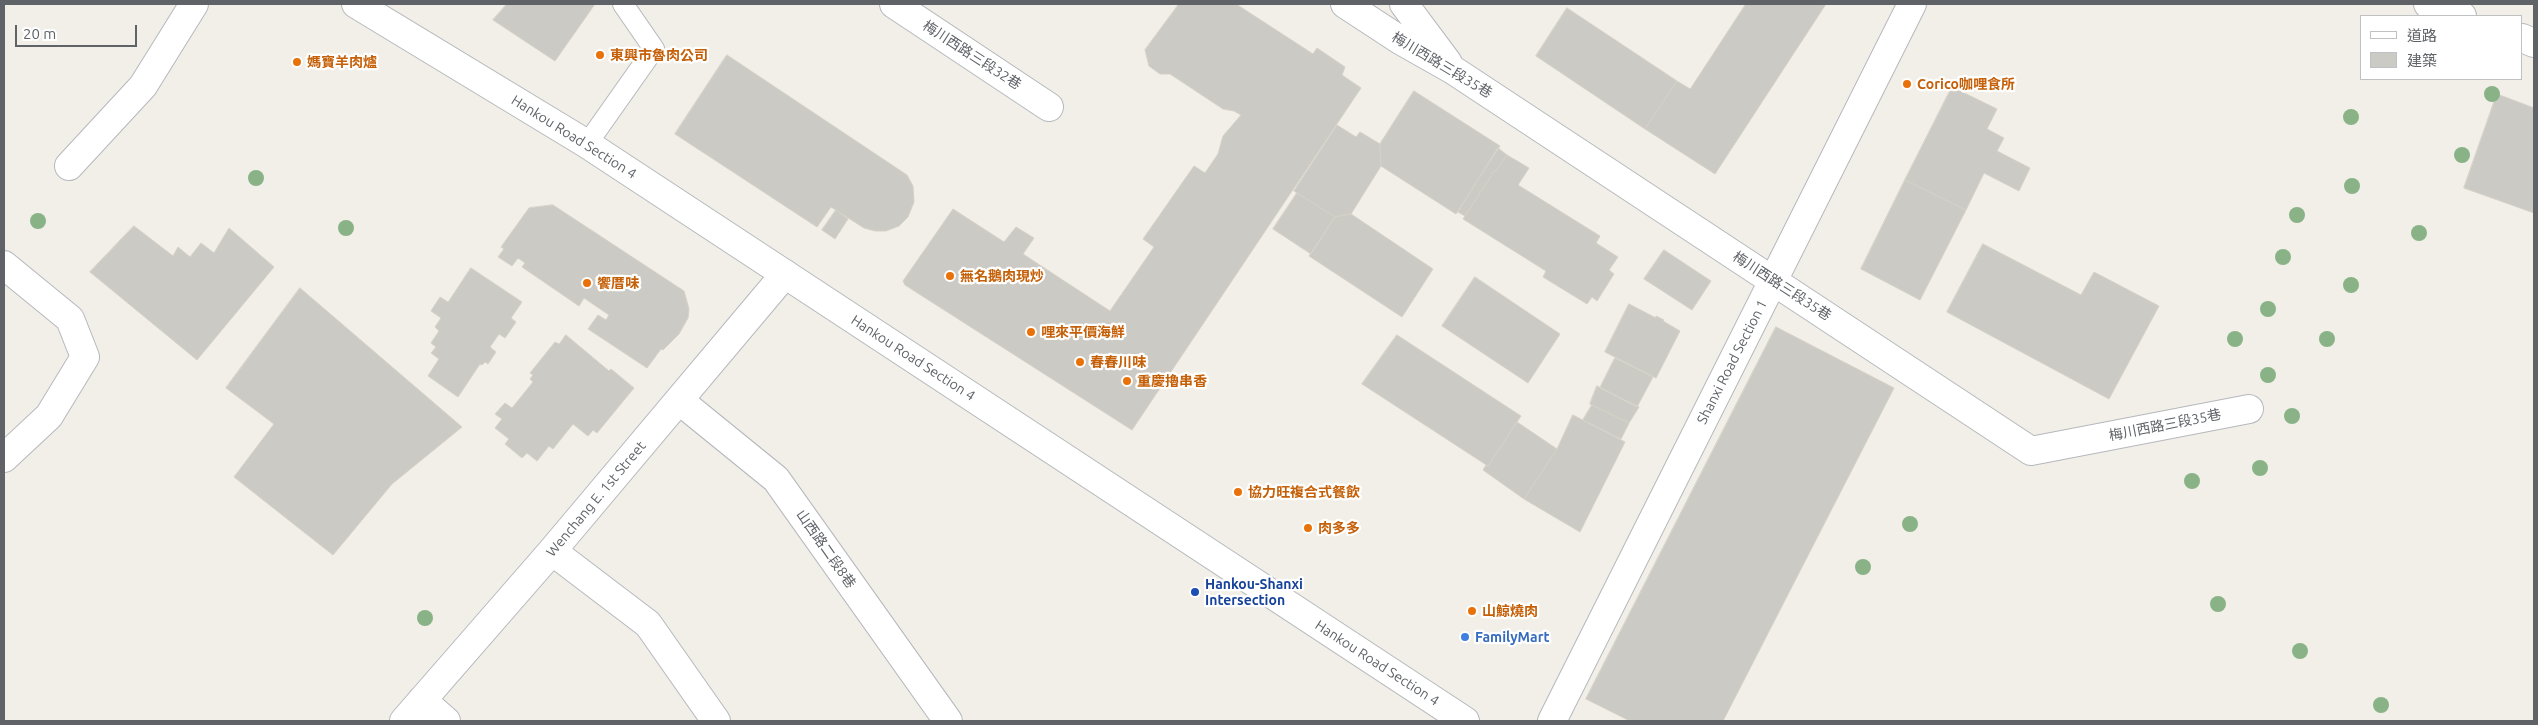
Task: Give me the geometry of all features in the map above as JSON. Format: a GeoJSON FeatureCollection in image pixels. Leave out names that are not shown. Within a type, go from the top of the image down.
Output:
{"type":"FeatureCollection","features":[{"type":"Feature","properties":{"kind":"street"},"geometry":{"type":"LineString","coordinates":[[69,166],[143,86],[194,4]]}},
{"type":"Feature","properties":{"kind":"street","name":"Hankou Road Section 4"},"geometry":{"type":"LineString","coordinates":[[356,4],[588,144],[1466,721]]}},
{"type":"Feature","properties":{"kind":"street","name":"梅川西路三段32巷"},"geometry":{"type":"LineString","coordinates":[[894,4],[1049,107]]}},
{"type":"Feature","properties":{"kind":"street","name":"梅川西路三段35巷"},"geometry":{"type":"LineString","coordinates":[[1345,4],[1400,40],[1453,70],[2031,451],[2249,409]]}},
{"type":"Feature","properties":{"kind":"street"},"geometry":{"type":"LineString","coordinates":[[1404,4],[1453,70]]}},
{"type":"Feature","properties":{"kind":"street","name":"Shanxi Road Section 1"},"geometry":{"type":"LineString","coordinates":[[1552,721],[1912,4]]}},
{"type":"Feature","properties":{"kind":"street"},"geometry":{"type":"LineString","coordinates":[[2428,4],[2459,15]]}},
{"type":"Feature","properties":{"kind":"street"},"geometry":{"type":"LineString","coordinates":[[4,266],[70,319],[85,357],[49,416],[4,458]]}},
{"type":"Feature","properties":{"kind":"street","name":"Wenchang E. 1st Street"},"geometry":{"type":"LineString","coordinates":[[404,721],[680,401],[785,274]]}},
{"type":"Feature","properties":{"kind":"street","name":"山西路二段8巷"},"geometry":{"type":"LineString","coordinates":[[680,401],[776,478],[948,721]]}},
{"type":"Feature","properties":{"kind":"street"},"geometry":{"type":"LineString","coordinates":[[552,551],[648,624],[716,721]]}},
{"type":"Feature","properties":{"kind":"street"},"geometry":{"type":"LineString","coordinates":[[422,700],[446,721]]}},
{"type":"Feature","properties":{"kind":"lane"},"geometry":{"type":"LineString","coordinates":[[588,144],[654,49],[623,4]]}},
{"type":"Feature","properties":{"kind":"building"},"geometry":{"type":"Polygon","coordinates":[[[507,4],[595,4],[555,61],[493,20],[507,4]]]}},
{"type":"Feature","properties":{"kind":"building"},"geometry":{"type":"Polygon","coordinates":[[[1179,4],[1236,4],[1313,54],[1317,48],[1345,67],[1342,75],[1361,88],[1132,430],[905,285],[903,281],[953,209],[1004,242],[1016,227],[1034,238],[1023,254],[1110,311],[1154,247],[1143,239],[1194,166],[1205,173],[1218,154],[1223,136],[1241,115],[1234,111],[1223,109],[1170,74],[1160,74],[1149,66],[1145,50],[1179,4]]]}},
{"type":"Feature","properties":{"kind":"building"},"geometry":{"type":"Polygon","coordinates":[[[1746,4],[1826,4],[1715,174],[1645,129],[1677,81],[1690,89],[1746,4]]]}},
{"type":"Feature","properties":{"kind":"building"},"geometry":{"type":"Polygon","coordinates":[[[1567,8],[1677,81],[1645,129],[1536,56],[1567,8]]]}},
{"type":"Feature","properties":{"kind":"building"},"geometry":{"type":"Polygon","coordinates":[[[727,55],[907,175],[913,186],[914,202],[908,217],[899,226],[886,231],[875,231],[864,228],[831,207],[817,227],[675,134],[727,55]]]}},
{"type":"Feature","properties":{"kind":"building"},"geometry":{"type":"Polygon","coordinates":[[[1952,87],[1997,109],[1987,129],[2004,138],[1997,151],[2030,168],[2019,191],[1984,173],[1966,210],[1905,180],[1952,87]]]}},
{"type":"Feature","properties":{"kind":"building"},"geometry":{"type":"Polygon","coordinates":[[[1414,91],[1500,146],[1456,214],[1381,166],[1380,144],[1414,91]]]}},
{"type":"Feature","properties":{"kind":"building"},"geometry":{"type":"Polygon","coordinates":[[[2497,94],[2534,108],[2534,213],[2464,188],[2497,94]]]}},
{"type":"Feature","properties":{"kind":"building"},"geometry":{"type":"Polygon","coordinates":[[[1337,125],[1356,137],[1360,132],[1380,144],[1381,166],[1351,214],[1335,217],[1294,191],[1337,125]]]}},
{"type":"Feature","properties":{"kind":"building"},"geometry":{"type":"Polygon","coordinates":[[[1498,148],[1507,155],[1465,216],[1458,212],[1498,148]]]}},
{"type":"Feature","properties":{"kind":"building"},"geometry":{"type":"Polygon","coordinates":[[[1507,155],[1529,168],[1518,185],[1600,236],[1596,243],[1618,257],[1609,270],[1614,274],[1597,301],[1592,297],[1587,304],[1543,277],[1546,271],[1463,219],[1507,155]]]}},
{"type":"Feature","properties":{"kind":"building"},"geometry":{"type":"Polygon","coordinates":[[[1905,180],[1966,210],[1920,300],[1861,269],[1905,180]]]}},
{"type":"Feature","properties":{"kind":"building"},"geometry":{"type":"Polygon","coordinates":[[[1297,193],[1335,217],[1311,254],[1273,229],[1297,193]]]}},
{"type":"Feature","properties":{"kind":"building"},"geometry":{"type":"Polygon","coordinates":[[[553,205],[684,291],[689,309],[688,318],[679,334],[663,350],[661,349],[647,368],[588,329],[598,315],[606,320],[609,315],[584,298],[579,306],[522,267],[525,263],[518,258],[512,266],[498,257],[504,249],[501,247],[529,208],[553,205]]]}},
{"type":"Feature","properties":{"kind":"building"},"geometry":{"type":"Polygon","coordinates":[[[836,210],[848,219],[835,239],[822,230],[836,210]]]}},
{"type":"Feature","properties":{"kind":"building"},"geometry":{"type":"Polygon","coordinates":[[[1351,214],[1433,269],[1402,317],[1309,256],[1335,217],[1351,214]]]}},
{"type":"Feature","properties":{"kind":"building"},"geometry":{"type":"Polygon","coordinates":[[[134,226],[173,256],[178,247],[190,257],[201,243],[214,253],[229,228],[274,267],[197,360],[90,272],[134,226]]]}},
{"type":"Feature","properties":{"kind":"building"},"geometry":{"type":"Polygon","coordinates":[[[1983,244],[2081,295],[2094,272],[2159,306],[2109,399],[1947,312],[1983,244]]]}},
{"type":"Feature","properties":{"kind":"building"},"geometry":{"type":"Polygon","coordinates":[[[1664,250],[1711,281],[1692,310],[1644,279],[1664,250]]]}},
{"type":"Feature","properties":{"kind":"building"},"geometry":{"type":"Polygon","coordinates":[[[471,268],[522,302],[511,318],[516,322],[505,338],[499,334],[490,347],[496,352],[488,364],[485,362],[482,365],[480,364],[458,397],[428,376],[439,359],[431,353],[436,347],[431,343],[439,331],[435,327],[441,318],[431,311],[440,297],[448,302],[471,268]]]}},
{"type":"Feature","properties":{"kind":"building"},"geometry":{"type":"Polygon","coordinates":[[[1475,277],[1560,334],[1528,383],[1442,326],[1475,277]]]}},
{"type":"Feature","properties":{"kind":"building"},"geometry":{"type":"Polygon","coordinates":[[[300,288],[462,427],[392,484],[333,555],[234,477],[274,424],[226,388],[300,288]]]}},
{"type":"Feature","properties":{"kind":"building"},"geometry":{"type":"Polygon","coordinates":[[[1629,304],[1656,318],[1656,316],[1664,320],[1680,331],[1656,378],[1605,352],[1629,304]]]}},
{"type":"Feature","properties":{"kind":"building"},"geometry":{"type":"Polygon","coordinates":[[[1776,327],[1894,388],[1723,721],[1630,721],[1586,699],[1776,327]]]}},
{"type":"Feature","properties":{"kind":"building"},"geometry":{"type":"Polygon","coordinates":[[[566,335],[609,371],[611,369],[634,388],[597,433],[593,430],[588,436],[573,424],[553,449],[549,446],[537,461],[527,453],[522,458],[505,444],[509,439],[495,428],[502,419],[495,414],[505,403],[512,408],[533,382],[530,379],[533,375],[530,373],[555,342],[559,344],[566,335]]]}},
{"type":"Feature","properties":{"kind":"building"},"geometry":{"type":"Polygon","coordinates":[[[1397,335],[1521,416],[1488,466],[1362,384],[1397,335]]]}},
{"type":"Feature","properties":{"kind":"building"},"geometry":{"type":"Polygon","coordinates":[[[1615,358],[1653,377],[1637,407],[1600,388],[1615,358]]]}},
{"type":"Feature","properties":{"kind":"building"},"geometry":{"type":"Polygon","coordinates":[[[1597,386],[1639,407],[1629,423],[1590,404],[1597,386]]]}},
{"type":"Feature","properties":{"kind":"building"},"geometry":{"type":"Polygon","coordinates":[[[1592,405],[1629,423],[1621,439],[1583,420],[1592,405]]]}},
{"type":"Feature","properties":{"kind":"building"},"geometry":{"type":"Polygon","coordinates":[[[1573,415],[1625,442],[1580,532],[1524,499],[1557,449],[1573,415]]]}},
{"type":"Feature","properties":{"kind":"building"},"geometry":{"type":"Polygon","coordinates":[[[1517,422],[1557,449],[1524,499],[1483,470],[1486,465],[1488,466],[1517,422]]]}},
{"type":"Feature","properties":{"kind":"place","name":"東興市魯肉公司"},"geometry":{"type":"Point","coordinates":[600,55]}},
{"type":"Feature","properties":{"kind":"place","name":"媽寶羊肉爐"},"geometry":{"type":"Point","coordinates":[297,62]}},
{"type":"Feature","properties":{"kind":"place","name":"Corico咖哩食所"},"geometry":{"type":"Point","coordinates":[1907,84]}},
{"type":"Feature","properties":{"kind":"place","name":"無名鵝肉現炒"},"geometry":{"type":"Point","coordinates":[950,276]}},
{"type":"Feature","properties":{"kind":"place","name":"饗厝味"},"geometry":{"type":"Point","coordinates":[587,283]}},
{"type":"Feature","properties":{"kind":"place","name":"哩來平價海鮮"},"geometry":{"type":"Point","coordinates":[1031,332]}},
{"type":"Feature","properties":{"kind":"place","name":"春春川味"},"geometry":{"type":"Point","coordinates":[1080,362]}},
{"type":"Feature","properties":{"kind":"place","name":"重慶擼串香"},"geometry":{"type":"Point","coordinates":[1127,381]}},
{"type":"Feature","properties":{"kind":"place","name":"協力旺複合式餐飲"},"geometry":{"type":"Point","coordinates":[1238,492]}},
{"type":"Feature","properties":{"kind":"place","name":"肉多多"},"geometry":{"type":"Point","coordinates":[1308,528]}},
{"type":"Feature","properties":{"kind":"place","name":"Hankou-Shanxi Intersection"},"geometry":{"type":"Point","coordinates":[1195,592]}},
{"type":"Feature","properties":{"kind":"place","name":"山鯨燒肉"},"geometry":{"type":"Point","coordinates":[1472,611]}},
{"type":"Feature","properties":{"kind":"place","name":"FamilyMart"},"geometry":{"type":"Point","coordinates":[1465,637]}}]}
